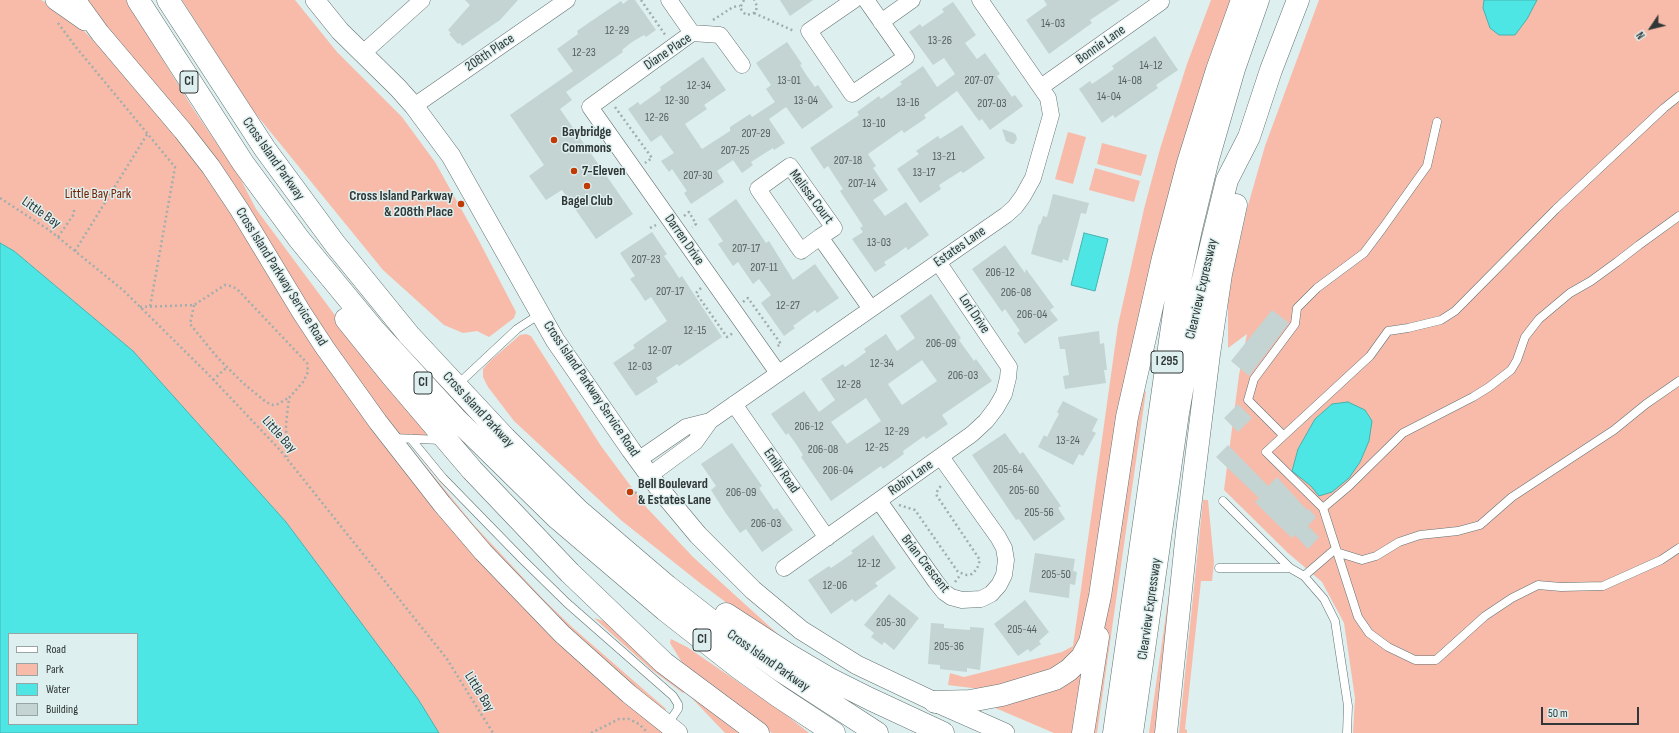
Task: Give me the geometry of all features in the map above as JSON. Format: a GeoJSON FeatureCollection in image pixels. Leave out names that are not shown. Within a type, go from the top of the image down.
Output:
{"type":"FeatureCollection","features":[{"type":"Feature","properties":{"kind":"highway","name":"Cross Island Parkway"},"geometry":{"type":"LineString","coordinates":[[138,0],[243,163],[294,233],[344,295],[423,384],[488,452],[548,509],[628,580],[708,645],[778,696],[834,733]]}},
{"type":"Feature","properties":{"kind":"highway","name":"Cross Island Parkway"},"geometry":{"type":"LineString","coordinates":[[168,0],[239,111],[321,226],[384,305],[456,386],[551,486],[648,571],[748,647],[799,683],[877,733]]}},
{"type":"Feature","properties":{"kind":"highway"},"geometry":{"type":"LineString","coordinates":[[935,702],[970,701],[1002,695],[1055,679],[1069,670],[1082,657],[1090,642],[1100,596],[1127,417],[1161,265],[1188,163],[1217,70],[1242,0]]}},
{"type":"Feature","properties":{"kind":"highway","name":"Clearview Expressway"},"geometry":{"type":"LineString","coordinates":[[1114,733],[1176,299],[1208,160],[1234,69],[1258,0]]}},
{"type":"Feature","properties":{"kind":"highway","name":"Clearview Expressway"},"geometry":{"type":"LineString","coordinates":[[1132,733],[1174,436],[1199,295],[1228,180],[1249,137],[1271,70],[1298,0]]}},
{"type":"Feature","properties":{"kind":"highway"},"geometry":{"type":"LineString","coordinates":[[1166,733],[1187,532],[1209,354],[1221,274],[1242,178],[1249,137]]}},
{"type":"Feature","properties":{"kind":"highway"},"geometry":{"type":"LineString","coordinates":[[243,163],[344,316],[392,376],[447,440],[537,540],[621,623],[673,670],[758,733]]}},
{"type":"Feature","properties":{"kind":"highway"},"geometry":{"type":"LineString","coordinates":[[456,386],[638,546],[674,576],[730,618],[828,678],[943,733]]}},
{"type":"Feature","properties":{"kind":"highway"},"geometry":{"type":"LineString","coordinates":[[1083,733],[1097,646],[1100,596]]}},
{"type":"Feature","properties":{"kind":"highway"},"geometry":{"type":"LineString","coordinates":[[778,696],[827,733]]}},
{"type":"Feature","properties":{"kind":"street","name":"Cross Island Parkway Service Road"},"geometry":{"type":"LineString","coordinates":[[76,0],[107,43],[183,131],[215,172],[317,336],[389,438],[462,529],[530,603],[589,659],[673,729]]}},
{"type":"Feature","properties":{"kind":"street","name":"Cross Island Parkway Service Road"},"geometry":{"type":"LineString","coordinates":[[315,0],[340,31],[398,88],[414,106],[451,156],[555,340],[638,460],[698,535],[753,590],[802,630],[857,665],[1005,733]]}},
{"type":"Feature","properties":{"kind":"street"},"geometry":{"type":"LineString","coordinates":[[363,53],[422,0]]}},
{"type":"Feature","properties":{"kind":"street","name":"208th Place"},"geometry":{"type":"LineString","coordinates":[[414,106],[567,0]]}},
{"type":"Feature","properties":{"kind":"street"},"geometry":{"type":"LineString","coordinates":[[669,0],[692,33]]}},
{"type":"Feature","properties":{"kind":"street"},"geometry":{"type":"LineString","coordinates":[[854,0],[809,31],[852,94],[906,57],[866,0]]}},
{"type":"Feature","properties":{"kind":"street"},"geometry":{"type":"LineString","coordinates":[[881,22],[912,0]]}},
{"type":"Feature","properties":{"kind":"street","name":"Estates Lane"},"geometry":{"type":"LineString","coordinates":[[650,475],[695,442],[710,421],[1016,207],[1033,178],[1051,115],[1048,98],[980,0]]}},
{"type":"Feature","properties":{"kind":"street","name":"Bonnie Lane"},"geometry":{"type":"LineString","coordinates":[[1041,87],[1160,1]]}},
{"type":"Feature","properties":{"kind":"street"},"geometry":{"type":"LineString","coordinates":[[55,9],[79,16],[107,43]]}},
{"type":"Feature","properties":{"kind":"street","name":"Diane Place"},"geometry":{"type":"LineString","coordinates":[[590,107],[692,33],[720,35],[742,65]]}},
{"type":"Feature","properties":{"kind":"street","name":"Darren Drive"},"geometry":{"type":"LineString","coordinates":[[590,107],[778,374]]}},
{"type":"Feature","properties":{"kind":"street","name":"Melissa Court"},"geometry":{"type":"LineString","coordinates":[[790,166],[834,228],[820,238],[802,251],[758,189],[790,166]]}},
{"type":"Feature","properties":{"kind":"street","name":"Melissa Court"},"geometry":{"type":"LineString","coordinates":[[820,238],[871,309]]}},
{"type":"Feature","properties":{"kind":"street","name":"Lori Drive"},"geometry":{"type":"LineString","coordinates":[[938,262],[1009,367]]}},
{"type":"Feature","properties":{"kind":"street","name":"Robin Lane"},"geometry":{"type":"LineString","coordinates":[[784,568],[972,434],[986,421],[1004,394],[1009,367]]}},
{"type":"Feature","properties":{"kind":"street","name":"Emily Road"},"geometry":{"type":"LineString","coordinates":[[734,404],[827,538]]}},
{"type":"Feature","properties":{"kind":"street","name":"Estates Lane"},"geometry":{"type":"LineString","coordinates":[[638,460],[686,427],[710,421]]}},
{"type":"Feature","properties":{"kind":"street","name":"Brian Crescent"},"geometry":{"type":"LineString","coordinates":[[879,501],[944,592],[951,597],[962,600],[981,599],[991,594],[999,585],[1004,575],[1006,560],[1004,548],[998,537],[941,457]]}},
{"type":"Feature","properties":{"kind":"lane"},"geometry":{"type":"LineString","coordinates":[[1679,96],[1664,108],[1556,209],[1455,311],[1441,320],[1388,331],[1370,356],[1266,452],[1323,508],[1339,553],[1358,617],[1369,633],[1388,647],[1415,660],[1436,660],[1485,616],[1512,598],[1538,585],[1561,587],[1603,586],[1661,560],[1679,548]]}},
{"type":"Feature","properties":{"kind":"lane"},"geometry":{"type":"LineString","coordinates":[[1283,435],[1248,400],[1254,379],[1296,324],[1297,308],[1317,288],[1364,253],[1387,223],[1427,166],[1437,122]]}},
{"type":"Feature","properties":{"kind":"lane"},"geometry":{"type":"LineString","coordinates":[[1323,508],[1349,486],[1403,433],[1473,397],[1511,370],[1517,360],[1525,337],[1539,319],[1570,293],[1617,262],[1679,216]]}},
{"type":"Feature","properties":{"kind":"lane"},"geometry":{"type":"LineString","coordinates":[[456,386],[516,329],[540,314]]}},
{"type":"Feature","properties":{"kind":"lane"},"geometry":{"type":"LineString","coordinates":[[1304,576],[1333,551],[1362,560],[1376,556],[1399,542],[1420,535],[1458,531],[1480,525],[1512,497],[1614,430],[1646,404],[1679,381]]}},
{"type":"Feature","properties":{"kind":"lane"},"geometry":{"type":"LineString","coordinates":[[389,438],[447,440]]}},
{"type":"Feature","properties":{"kind":"lane"},"geometry":{"type":"LineString","coordinates":[[411,439],[453,488],[526,564],[567,603],[673,696],[678,704],[673,729]]}},
{"type":"Feature","properties":{"kind":"lane"},"geometry":{"type":"LineString","coordinates":[[1223,501],[1290,568],[1304,576],[1324,599],[1335,621],[1348,706],[1347,733]]}},
{"type":"Feature","properties":{"kind":"lane"},"geometry":{"type":"LineString","coordinates":[[1219,568],[1290,568]]}},
{"type":"Feature","properties":{"kind":"path"},"geometry":{"type":"LineString","coordinates":[[642,0],[668,39]]}},
{"type":"Feature","properties":{"kind":"path"},"geometry":{"type":"LineString","coordinates":[[708,23],[733,7],[740,6],[744,0]]}},
{"type":"Feature","properties":{"kind":"path"},"geometry":{"type":"LineString","coordinates":[[754,0],[758,6],[754,13]]}},
{"type":"Feature","properties":{"kind":"path"},"geometry":{"type":"LineString","coordinates":[[740,6],[747,15],[754,13],[794,31]]}},
{"type":"Feature","properties":{"kind":"path"},"geometry":{"type":"LineString","coordinates":[[55,9],[75,46],[175,167],[150,307]]}},
{"type":"Feature","properties":{"kind":"path"},"geometry":{"type":"LineString","coordinates":[[612,104],[652,158],[644,164],[648,170]]}},
{"type":"Feature","properties":{"kind":"path"},"geometry":{"type":"LineString","coordinates":[[75,251],[148,133]]}},
{"type":"Feature","properties":{"kind":"path","name":"Little Bay"},"geometry":{"type":"LineString","coordinates":[[0,198],[58,237],[123,290],[287,457],[447,659],[493,733]]}},
{"type":"Feature","properties":{"kind":"path"},"geometry":{"type":"LineString","coordinates":[[58,237],[74,214],[74,207]]}},
{"type":"Feature","properties":{"kind":"path"},"geometry":{"type":"LineString","coordinates":[[678,211],[683,217],[689,212],[696,224],[688,230]]}},
{"type":"Feature","properties":{"kind":"path"},"geometry":{"type":"LineString","coordinates":[[140,307],[194,305],[225,285],[231,286],[237,289],[307,363],[308,372],[303,382],[289,398],[278,404],[273,405],[266,402],[243,383],[227,367],[190,324],[194,305]]}},
{"type":"Feature","properties":{"kind":"path"},"geometry":{"type":"LineString","coordinates":[[740,304],[748,298],[781,344],[774,349],[776,352]]}},
{"type":"Feature","properties":{"kind":"path"},"geometry":{"type":"LineString","coordinates":[[213,380],[227,367]]}},
{"type":"Feature","properties":{"kind":"path"},"geometry":{"type":"LineString","coordinates":[[287,457],[286,424],[289,398]]}},
{"type":"Feature","properties":{"kind":"path"},"geometry":{"type":"LineString","coordinates":[[898,505],[916,510],[958,572],[967,575],[972,574],[977,569],[980,560],[937,496],[936,493],[942,485],[942,480]]}},
{"type":"Feature","properties":{"kind":"path"},"geometry":{"type":"LineString","coordinates":[[635,492],[643,499]]}},
{"type":"Feature","properties":{"kind":"path"},"geometry":{"type":"LineString","coordinates":[[591,733],[619,719],[629,720],[638,724],[648,733]]}},
{"type":"Feature","properties":{"kind":"green space","name":"Little Bay Park"},"geometry":{"type":"Polygon","coordinates":[[[0,0],[41,0],[78,25],[105,52],[198,162],[354,402],[668,733],[439,733],[418,699],[286,522],[133,351],[14,251],[0,243],[0,0]]]}},
{"type":"Feature","properties":{"kind":"green space"},"geometry":{"type":"Polygon","coordinates":[[[82,0],[126,0],[192,107],[240,178],[256,209],[343,326],[431,435],[400,435],[390,427],[82,0]]]}},
{"type":"Feature","properties":{"kind":"green space"},"geometry":{"type":"Polygon","coordinates":[[[182,0],[295,0],[337,52],[402,117],[435,162],[478,239],[516,312],[514,318],[489,337],[477,331],[463,333],[444,325],[383,270],[251,108],[182,0]]]}},
{"type":"Feature","properties":{"kind":"green space"},"geometry":{"type":"Polygon","coordinates":[[[1211,0],[1234,0],[1087,634],[1054,675],[980,689],[948,685],[950,673],[964,677],[1062,652],[1073,646],[1118,325],[1144,209],[1160,149],[1187,64],[1211,0]]]}},
{"type":"Feature","properties":{"kind":"green space"},"geometry":{"type":"Polygon","coordinates":[[[1319,0],[1679,0],[1679,733],[1353,733],[1355,698],[1344,623],[1322,582],[1288,553],[1224,490],[1239,375],[1247,334],[1228,348],[1228,294],[1247,209],[1265,146],[1319,0]]]}},
{"type":"Feature","properties":{"kind":"green space"},"geometry":{"type":"Polygon","coordinates":[[[1068,132],[1086,137],[1073,184],[1055,179],[1068,132]]]}},
{"type":"Feature","properties":{"kind":"green space"},"geometry":{"type":"Polygon","coordinates":[[[1102,143],[1147,155],[1141,176],[1097,164],[1102,143]]]}},
{"type":"Feature","properties":{"kind":"green space"},"geometry":{"type":"Polygon","coordinates":[[[1095,168],[1140,181],[1134,202],[1089,190],[1095,168]]]}},
{"type":"Feature","properties":{"kind":"green space"},"geometry":{"type":"Polygon","coordinates":[[[526,334],[531,336],[601,446],[647,508],[693,557],[780,636],[743,615],[622,521],[514,421],[488,387],[483,377],[483,369],[520,335],[526,334]]]}},
{"type":"Feature","properties":{"kind":"green space"},"geometry":{"type":"Polygon","coordinates":[[[1146,391],[1097,733],[1087,733],[1140,397],[1146,391]]]}},
{"type":"Feature","properties":{"kind":"green space"},"geometry":{"type":"Polygon","coordinates":[[[409,446],[473,524],[543,599],[573,628],[666,709],[662,713],[568,633],[496,558],[406,447],[409,446]]]}},
{"type":"Feature","properties":{"kind":"green space"},"geometry":{"type":"Polygon","coordinates":[[[1183,496],[1160,733],[1149,733],[1183,496]]]}},
{"type":"Feature","properties":{"kind":"green space"},"geometry":{"type":"Polygon","coordinates":[[[1203,500],[1208,500],[1214,562],[1212,581],[1201,581],[1185,729],[1187,730],[1187,733],[1179,733],[1203,500]]]}},
{"type":"Feature","properties":{"kind":"green space"},"geometry":{"type":"Polygon","coordinates":[[[594,618],[610,623],[744,733],[725,733],[685,691],[683,693],[652,670],[594,618]]]}},
{"type":"Feature","properties":{"kind":"green space"},"geometry":{"type":"Polygon","coordinates":[[[671,639],[687,647],[785,714],[809,733],[772,733],[709,687],[683,664],[670,643],[671,639]]]}},
{"type":"Feature","properties":{"kind":"green space"},"geometry":{"type":"Polygon","coordinates":[[[1083,670],[1076,733],[1054,733],[986,704],[1083,670]]]}},
{"type":"Feature","properties":{"kind":"water"},"geometry":{"type":"Polygon","coordinates":[[[1484,0],[1537,0],[1527,19],[1515,35],[1499,35],[1490,28],[1483,8],[1484,0]]]}},
{"type":"Feature","properties":{"kind":"water"},"geometry":{"type":"Polygon","coordinates":[[[1084,233],[1108,239],[1095,291],[1071,285],[1084,233]]]}},
{"type":"Feature","properties":{"kind":"water"},"geometry":{"type":"Polygon","coordinates":[[[0,243],[14,251],[133,351],[286,522],[418,699],[439,733],[0,733],[0,243]]]}},
{"type":"Feature","properties":{"kind":"water"},"geometry":{"type":"Polygon","coordinates":[[[1348,402],[1365,410],[1372,421],[1369,441],[1360,462],[1349,478],[1332,492],[1319,496],[1311,486],[1292,471],[1298,449],[1315,419],[1332,404],[1348,402]]]}},
{"type":"Feature","properties":{"kind":"building"},"geometry":{"type":"Polygon","coordinates":[[[465,0],[518,0],[500,20],[462,46],[460,43],[458,44],[449,34],[451,33],[448,30],[470,5],[465,0]]]}},
{"type":"Feature","properties":{"kind":"building","name":"Baybridge Commons"},"geometry":{"type":"Polygon","coordinates":[[[628,0],[635,0],[656,30],[646,37],[644,35],[632,42],[622,50],[623,52],[566,92],[572,100],[560,109],[633,214],[596,239],[562,190],[546,200],[529,176],[544,165],[510,115],[573,71],[557,49],[578,34],[577,31],[587,24],[621,1],[623,4],[628,0]]]}},
{"type":"Feature","properties":{"kind":"building"},"geometry":{"type":"Polygon","coordinates":[[[780,0],[813,0],[790,16],[780,0]]]}},
{"type":"Feature","properties":{"kind":"building"},"geometry":{"type":"Polygon","coordinates":[[[1044,0],[1120,0],[1090,20],[1092,23],[1049,54],[1026,20],[1047,5],[1044,0]]]}},
{"type":"Feature","properties":{"kind":"building"},"geometry":{"type":"Polygon","coordinates":[[[953,2],[976,35],[965,43],[977,59],[985,53],[1000,74],[997,76],[1012,97],[1015,95],[1023,106],[990,130],[982,119],[979,121],[957,91],[924,115],[926,118],[904,133],[902,130],[868,154],[876,166],[873,168],[888,190],[873,200],[885,216],[906,202],[929,235],[908,250],[906,247],[884,262],[886,265],[875,272],[852,239],[863,232],[860,228],[863,226],[840,191],[843,189],[828,166],[824,169],[810,148],[859,115],[857,112],[879,96],[881,99],[902,84],[900,82],[923,66],[937,87],[955,74],[944,58],[933,65],[909,32],[920,24],[922,27],[944,12],[942,9],[953,2]]]}},
{"type":"Feature","properties":{"kind":"building"},"geometry":{"type":"Polygon","coordinates":[[[1155,36],[1178,70],[1156,85],[1158,88],[1115,118],[1113,115],[1102,123],[1079,89],[1090,81],[1092,84],[1114,69],[1112,66],[1155,36]]]}},
{"type":"Feature","properties":{"kind":"building"},"geometry":{"type":"Polygon","coordinates":[[[787,42],[802,64],[800,65],[807,76],[815,87],[818,85],[833,107],[802,129],[786,107],[769,119],[785,143],[774,150],[773,148],[751,162],[753,165],[742,173],[733,160],[717,171],[724,182],[691,204],[684,193],[687,191],[672,169],[669,172],[661,161],[674,153],[661,135],[651,142],[628,109],[638,102],[640,105],[661,90],[660,87],[703,57],[726,90],[704,105],[707,109],[685,124],[702,149],[730,131],[730,127],[750,114],[752,117],[775,102],[766,89],[771,85],[756,63],[787,42]]]}},
{"type":"Feature","properties":{"kind":"building"},"geometry":{"type":"Polygon","coordinates":[[[962,125],[985,158],[963,173],[961,171],[939,185],[941,189],[920,203],[897,169],[919,154],[916,151],[938,136],[940,139],[962,125]]]}},
{"type":"Feature","properties":{"kind":"building"},"geometry":{"type":"Polygon","coordinates":[[[1002,129],[1016,135],[1017,139],[1014,144],[1006,141],[1002,129]]]}},
{"type":"Feature","properties":{"kind":"building"},"geometry":{"type":"Polygon","coordinates":[[[1053,194],[1089,203],[1086,214],[1081,213],[1068,261],[1063,259],[1062,263],[1031,254],[1039,224],[1040,225],[1043,216],[1047,217],[1053,194]]]}},
{"type":"Feature","properties":{"kind":"building"},"geometry":{"type":"Polygon","coordinates":[[[736,199],[766,243],[769,241],[793,280],[815,264],[839,298],[817,313],[815,310],[793,326],[795,328],[784,336],[761,303],[771,295],[759,279],[753,284],[738,262],[733,266],[718,244],[723,241],[708,219],[736,199]]]}},
{"type":"Feature","properties":{"kind":"building"},"geometry":{"type":"Polygon","coordinates":[[[652,232],[667,254],[664,256],[679,278],[682,276],[722,337],[679,366],[677,364],[656,378],[658,382],[636,396],[613,363],[635,348],[633,345],[667,321],[651,297],[645,301],[630,279],[635,276],[620,253],[652,232]]]}},
{"type":"Feature","properties":{"kind":"building"},"geometry":{"type":"Polygon","coordinates":[[[1005,245],[1025,273],[1026,269],[1054,307],[1050,310],[1058,320],[1025,344],[1017,333],[1020,331],[1005,309],[1002,312],[972,269],[1005,245]]]}},
{"type":"Feature","properties":{"kind":"building"},"geometry":{"type":"Polygon","coordinates":[[[931,294],[961,338],[959,340],[974,361],[976,359],[992,381],[942,415],[948,424],[926,439],[924,436],[903,451],[904,454],[883,469],[881,466],[831,501],[801,457],[803,455],[796,444],[788,433],[786,435],[771,414],[804,391],[819,412],[835,400],[821,379],[843,364],[845,367],[866,352],[864,349],[886,334],[897,351],[915,338],[900,316],[931,294]],[[922,360],[888,384],[902,405],[937,381],[922,360]],[[866,398],[831,422],[847,444],[881,421],[866,398]]]}},
{"type":"Feature","properties":{"kind":"building"},"geometry":{"type":"Polygon","coordinates":[[[1272,310],[1289,323],[1249,376],[1231,361],[1272,310]]]}},
{"type":"Feature","properties":{"kind":"building"},"geometry":{"type":"Polygon","coordinates":[[[1099,331],[1100,344],[1104,343],[1107,370],[1104,370],[1106,383],[1065,389],[1063,376],[1069,375],[1065,349],[1060,349],[1058,337],[1099,331]]]}},
{"type":"Feature","properties":{"kind":"building"},"geometry":{"type":"Polygon","coordinates":[[[1063,401],[1098,419],[1092,431],[1096,433],[1083,456],[1079,454],[1073,465],[1038,447],[1044,435],[1047,437],[1059,414],[1057,412],[1063,401]]]}},
{"type":"Feature","properties":{"kind":"building"},"geometry":{"type":"Polygon","coordinates":[[[1238,404],[1252,418],[1238,432],[1224,418],[1238,404]]]}},
{"type":"Feature","properties":{"kind":"building"},"geometry":{"type":"Polygon","coordinates":[[[1005,433],[1020,454],[1023,452],[1038,473],[1061,506],[1058,508],[1065,519],[1034,541],[1019,519],[1016,520],[972,455],[1005,433]]]}},
{"type":"Feature","properties":{"kind":"building"},"geometry":{"type":"Polygon","coordinates":[[[732,443],[762,486],[759,488],[774,510],[777,508],[793,530],[762,552],[746,529],[740,533],[725,512],[711,490],[716,486],[701,464],[732,443]]]}},
{"type":"Feature","properties":{"kind":"building"},"geometry":{"type":"Polygon","coordinates":[[[1228,445],[1268,486],[1277,477],[1307,510],[1308,508],[1316,517],[1308,526],[1319,537],[1308,549],[1295,535],[1292,538],[1255,502],[1259,498],[1216,457],[1228,445]]]}},
{"type":"Feature","properties":{"kind":"building"},"geometry":{"type":"Polygon","coordinates":[[[873,535],[896,568],[875,583],[878,586],[855,602],[852,599],[831,614],[808,580],[829,566],[831,568],[853,553],[851,551],[873,535]]]}},
{"type":"Feature","properties":{"kind":"building"},"geometry":{"type":"Polygon","coordinates":[[[1035,553],[1075,559],[1073,571],[1077,572],[1075,585],[1070,584],[1069,598],[1029,592],[1035,553]]]}},
{"type":"Feature","properties":{"kind":"building"},"geometry":{"type":"Polygon","coordinates":[[[889,594],[919,618],[894,650],[884,642],[882,645],[871,637],[874,633],[864,625],[889,594]]]}},
{"type":"Feature","properties":{"kind":"building"},"geometry":{"type":"Polygon","coordinates":[[[1025,600],[1049,632],[1039,641],[1041,644],[1030,652],[1028,649],[1018,656],[994,624],[1025,600]]]}},
{"type":"Feature","properties":{"kind":"building"},"geometry":{"type":"Polygon","coordinates":[[[931,623],[944,624],[944,628],[970,630],[970,627],[984,628],[980,670],[967,668],[967,672],[940,669],[940,665],[928,664],[931,623]]]}},
{"type":"Feature","properties":{"kind":"place","name":"Baybridge Commons"},"geometry":{"type":"Point","coordinates":[554,140]}},
{"type":"Feature","properties":{"kind":"place","name":"7-Eleven"},"geometry":{"type":"Point","coordinates":[574,171]}},
{"type":"Feature","properties":{"kind":"place","name":"Bagel Club"},"geometry":{"type":"Point","coordinates":[587,186]}},
{"type":"Feature","properties":{"kind":"place","name":"Cross Island Parkway & 208th Place"},"geometry":{"type":"Point","coordinates":[461,204]}},
{"type":"Feature","properties":{"kind":"place","name":"Bell Boulevard & Estates Lane"},"geometry":{"type":"Point","coordinates":[630,492]}}]}
